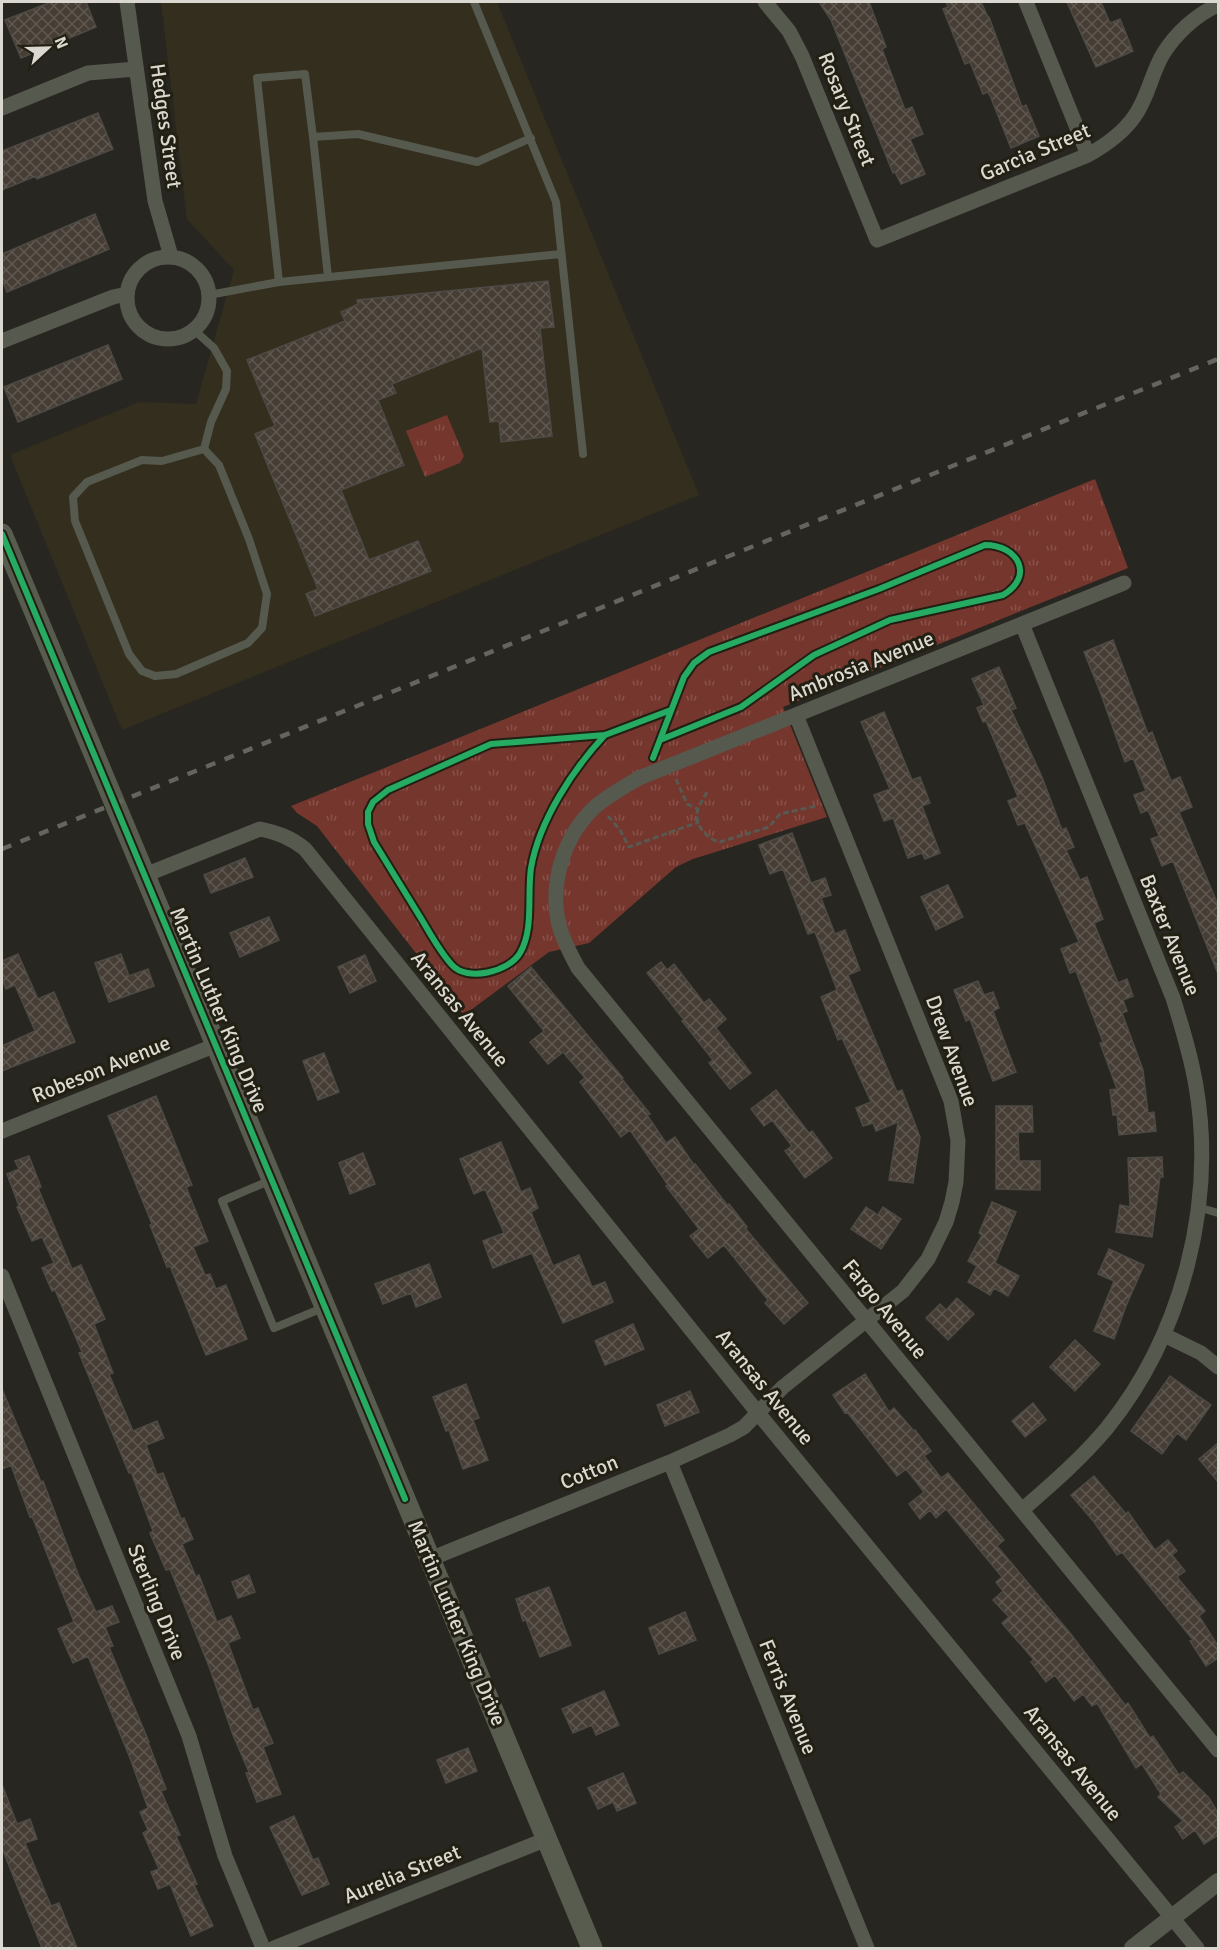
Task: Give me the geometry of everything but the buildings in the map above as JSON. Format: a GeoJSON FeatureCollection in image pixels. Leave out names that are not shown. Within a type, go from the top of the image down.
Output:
{"type":"FeatureCollection","features":[{"type":"Feature","properties":{"kind":"main road","name":"Martin Luther King Drive"},"geometry":{"type":"LineString","coordinates":[[2,534],[592,1948]]}},
{"type":"Feature","properties":{"kind":"street","name":"Hedges Street"},"geometry":{"type":"LineString","coordinates":[[127,2],[155,201],[171,256]]}},
{"type":"Feature","properties":{"kind":"street","name":"Rosary Street"},"geometry":{"type":"LineString","coordinates":[[765,2],[789,31],[802,56],[877,240]]}},
{"type":"Feature","properties":{"kind":"street"},"geometry":{"type":"LineString","coordinates":[[1026,2],[1088,155]]}},
{"type":"Feature","properties":{"kind":"street","name":"Garcia Street"},"geometry":{"type":"LineString","coordinates":[[877,240],[1088,155],[1121,133],[1135,117],[1145,100],[1163,54],[1187,25],[1218,5]]}},
{"type":"Feature","properties":{"kind":"street"},"geometry":{"type":"LineString","coordinates":[[2,108],[88,73],[136,69]]}},
{"type":"Feature","properties":{"kind":"street"},"geometry":{"type":"LineString","coordinates":[[171,256],[183,259],[200,271],[206,280],[209,295],[207,312],[194,330],[175,339],[154,336],[144,331],[131,315],[127,294],[134,273],[142,266],[151,260],[171,256]]}},
{"type":"Feature","properties":{"kind":"street"},"geometry":{"type":"LineString","coordinates":[[2,341],[113,297],[127,294]]}},
{"type":"Feature","properties":{"kind":"street","name":"Ambrosia Avenue"},"geometry":{"type":"LineString","coordinates":[[557,879],[563,859],[577,830],[595,807],[639,778],[1124,583]]}},
{"type":"Feature","properties":{"kind":"street","name":"Baxter Avenue"},"geometry":{"type":"LineString","coordinates":[[1022,624],[1173,998],[1187,1042],[1197,1087],[1201,1132],[1201,1178],[1198,1208],[1186,1269],[1164,1335],[1133,1391],[1106,1428],[1067,1470],[1022,1510]]}},
{"type":"Feature","properties":{"kind":"street","name":"Drew Avenue"},"geometry":{"type":"LineString","coordinates":[[758,1413],[783,1387],[903,1291],[928,1259],[938,1241],[954,1192],[958,1162],[958,1141],[951,1101],[796,715]]}},
{"type":"Feature","properties":{"kind":"street","name":"Aransas Avenue"},"geometry":{"type":"LineString","coordinates":[[145,875],[260,830],[291,838],[305,849],[758,1413],[1197,1948]]}},
{"type":"Feature","properties":{"kind":"street","name":"Fargo Avenue"},"geometry":{"type":"LineString","coordinates":[[557,879],[558,921],[567,948],[578,968],[1218,1750]]}},
{"type":"Feature","properties":{"kind":"street","name":"Robeson Avenue"},"geometry":{"type":"LineString","coordinates":[[2,1131],[216,1045]]}},
{"type":"Feature","properties":{"kind":"street","name":"Sterling Drive"},"geometry":{"type":"LineString","coordinates":[[2,1276],[189,1736],[225,1856],[263,1948]]}},
{"type":"Feature","properties":{"kind":"street"},"geometry":{"type":"LineString","coordinates":[[1164,1335],[1201,1353],[1218,1367]]}},
{"type":"Feature","properties":{"kind":"street","name":"Cotton"},"geometry":{"type":"LineString","coordinates":[[430,1559],[670,1462],[730,1435],[744,1427],[758,1413]]}},
{"type":"Feature","properties":{"kind":"street","name":"Ferris Avenue"},"geometry":{"type":"LineString","coordinates":[[670,1462],[867,1948]]}},
{"type":"Feature","properties":{"kind":"street","name":"Aurelia Street"},"geometry":{"type":"LineString","coordinates":[[274,1948],[547,1839]]}},
{"type":"Feature","properties":{"kind":"street"},"geometry":{"type":"LineString","coordinates":[[1138,1947],[1218,1882]]}},
{"type":"Feature","properties":{"kind":"lane"},"geometry":{"type":"LineString","coordinates":[[474,2],[556,202],[583,454]]}},
{"type":"Feature","properties":{"kind":"lane"},"geometry":{"type":"LineString","coordinates":[[279,282],[257,78],[305,74],[314,136],[328,277]]}},
{"type":"Feature","properties":{"kind":"lane"},"geometry":{"type":"LineString","coordinates":[[314,136],[358,134],[477,162],[531,138]]}},
{"type":"Feature","properties":{"kind":"lane"},"geometry":{"type":"LineString","coordinates":[[209,295],[279,282],[561,254]]}},
{"type":"Feature","properties":{"kind":"lane"},"geometry":{"type":"LineString","coordinates":[[194,330],[214,348],[227,371],[226,389],[211,422],[204,448]]}},
{"type":"Feature","properties":{"kind":"lane"},"geometry":{"type":"LineString","coordinates":[[204,448],[219,465],[249,539],[267,594],[262,628],[248,643],[235,649],[176,674],[155,676],[142,671],[129,654],[75,521],[73,497],[87,483],[142,460],[162,460],[204,448]]}},
{"type":"Feature","properties":{"kind":"lane"},"geometry":{"type":"LineString","coordinates":[[273,1180],[222,1201],[274,1328],[325,1307]]}},
{"type":"Feature","properties":{"kind":"lane"},"geometry":{"type":"LineString","coordinates":[[1198,1208],[1218,1213]]}},
{"type":"Feature","properties":{"kind":"path"},"geometry":{"type":"LineString","coordinates":[[675,777],[687,804],[698,809]]}},
{"type":"Feature","properties":{"kind":"path"},"geometry":{"type":"LineString","coordinates":[[707,792],[698,809],[697,817],[707,837],[720,842],[769,827],[780,814],[820,804]]}},
{"type":"Feature","properties":{"kind":"path"},"geometry":{"type":"LineString","coordinates":[[607,815],[620,830],[629,847],[699,822]]}},
{"type":"Feature","properties":{"kind":"shaded area"},"geometry":{"type":"Polygon","coordinates":[[[161,2],[497,2],[699,495],[122,730],[10,455],[139,402],[196,404],[234,270],[187,219],[161,2]]]}},
{"type":"Feature","properties":{"kind":"green space"},"geometry":{"type":"Polygon","coordinates":[[[447,415],[464,456],[460,463],[425,477],[406,431],[447,415]]]}},
{"type":"Feature","properties":{"kind":"green space"},"geometry":{"type":"Polygon","coordinates":[[[1095,479],[1128,568],[783,707],[827,817],[693,859],[676,867],[589,943],[549,952],[464,1015],[317,826],[297,813],[291,806],[1095,479]]]}},
{"type":"Feature","properties":{"kind":"railway"},"geometry":{"type":"LineString","coordinates":[[2,849],[1218,359]]}},
{"type":"Feature","properties":{"kind":"cycle path"},"geometry":{"type":"LineString","coordinates":[[2,534],[405,1499]]}},
{"type":"Feature","properties":{"kind":"cycle path"},"geometry":{"type":"LineString","coordinates":[[653,758],[684,677],[694,663],[709,652],[879,589],[985,545],[997,546],[1006,550],[1014,556],[1018,563],[1020,571],[1018,579],[1013,587],[1003,595],[890,620],[814,655],[741,707],[660,740]]}},
{"type":"Feature","properties":{"kind":"cycle path"},"geometry":{"type":"LineString","coordinates":[[605,735],[570,780],[541,832],[531,868],[529,923],[520,953],[515,960],[498,970],[477,974],[459,970],[452,965],[440,949],[374,842],[368,824],[368,812],[373,802],[388,790],[491,744],[605,735],[671,710]]}}]}
